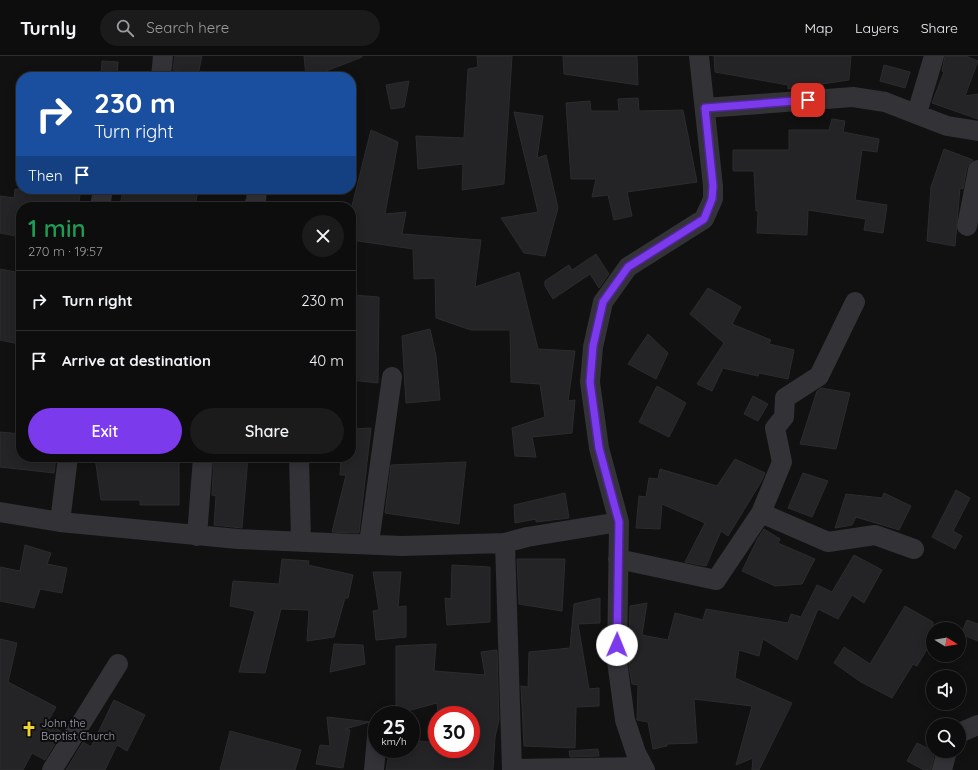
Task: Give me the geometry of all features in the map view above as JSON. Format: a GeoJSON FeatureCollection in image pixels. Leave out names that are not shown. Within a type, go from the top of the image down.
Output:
{"type":"FeatureCollection","features":[{"type":"Feature","properties":{"kind":"street"},"geometry":{"type":"LineString","coordinates":[[161,72],[163,56]]}},
{"type":"Feature","properties":{"kind":"street"},"geometry":{"type":"LineString","coordinates":[[505,543],[512,770],[644,769],[636,753],[625,720],[617,661],[619,522],[599,448],[590,382],[593,346],[603,302],[628,267],[704,219],[712,199],[713,186],[699,56]]}},
{"type":"Feature","properties":{"kind":"street"},"geometry":{"type":"LineString","coordinates":[[917,113],[934,56]]}},
{"type":"Feature","properties":{"kind":"street"},"geometry":{"type":"LineString","coordinates":[[705,108],[853,97],[885,102],[917,113],[947,126],[978,131]]}},
{"type":"Feature","properties":{"kind":"street"},"geometry":{"type":"LineString","coordinates":[[967,226],[978,170]]}},
{"type":"Feature","properties":{"kind":"street"},"geometry":{"type":"LineString","coordinates":[[618,559],[716,580],[761,513],[782,462],[775,428],[784,417],[785,398],[819,376],[855,302]]}},
{"type":"Feature","properties":{"kind":"street"},"geometry":{"type":"LineString","coordinates":[[369,543],[392,377]]}},
{"type":"Feature","properties":{"kind":"street"},"geometry":{"type":"LineString","coordinates":[[60,522],[67,462]]}},
{"type":"Feature","properties":{"kind":"street"},"geometry":{"type":"LineString","coordinates":[[198,536],[203,462]]}},
{"type":"Feature","properties":{"kind":"street"},"geometry":{"type":"LineString","coordinates":[[299,462],[301,541]]}},
{"type":"Feature","properties":{"kind":"street"},"geometry":{"type":"LineString","coordinates":[[0,512],[60,522],[198,536],[369,543],[402,546],[505,543],[527,537],[619,522]]}},
{"type":"Feature","properties":{"kind":"street"},"geometry":{"type":"LineString","coordinates":[[761,513],[828,542],[875,535],[914,549]]}},
{"type":"Feature","properties":{"kind":"street"},"geometry":{"type":"LineString","coordinates":[[52,770],[118,664]]}},
{"type":"Feature","properties":{"kind":"street"},"geometry":{"type":"LineString","coordinates":[[966,730],[978,725]]}},
{"type":"Feature","properties":{"kind":"street"},"geometry":{"type":"LineString","coordinates":[[374,770],[375,758]]}},
{"type":"Feature","properties":{"kind":"street"},"geometry":{"type":"LineString","coordinates":[[942,770],[945,758]]}},
{"type":"Feature","properties":{"kind":"building"},"geometry":{"type":"Polygon","coordinates":[[[175,56],[202,56],[199,72],[183,72],[173,70],[175,56]]]}},
{"type":"Feature","properties":{"kind":"building"},"geometry":{"type":"Polygon","coordinates":[[[304,56],[362,56],[324,72],[306,72],[304,56]]]}},
{"type":"Feature","properties":{"kind":"building"},"geometry":{"type":"Polygon","coordinates":[[[477,56],[512,56],[504,184],[462,190],[463,164],[418,169],[416,136],[464,138],[468,69],[478,67],[477,56]]]}},
{"type":"Feature","properties":{"kind":"building"},"geometry":{"type":"Polygon","coordinates":[[[563,56],[637,56],[638,85],[564,74],[563,56]]]}},
{"type":"Feature","properties":{"kind":"building"},"geometry":{"type":"Polygon","coordinates":[[[714,56],[851,56],[849,80],[788,89],[788,85],[715,72],[714,56]]]}},
{"type":"Feature","properties":{"kind":"building"},"geometry":{"type":"Polygon","coordinates":[[[945,56],[966,56],[978,61],[965,96],[978,94],[978,119],[932,103],[944,72],[942,71],[945,56]]]}},
{"type":"Feature","properties":{"kind":"building"},"geometry":{"type":"Polygon","coordinates":[[[102,61],[118,62],[117,72],[101,72],[102,61]]]}},
{"type":"Feature","properties":{"kind":"building"},"geometry":{"type":"Polygon","coordinates":[[[884,65],[910,72],[905,88],[880,81],[884,65]]]}},
{"type":"Feature","properties":{"kind":"building"},"geometry":{"type":"Polygon","coordinates":[[[409,81],[404,107],[391,109],[386,85],[409,81]]]}},
{"type":"Feature","properties":{"kind":"building"},"geometry":{"type":"Polygon","coordinates":[[[638,98],[639,111],[683,110],[697,182],[627,192],[632,216],[614,220],[608,195],[592,197],[596,179],[571,179],[566,103],[590,101],[591,111],[619,111],[618,99],[638,98]]]}},
{"type":"Feature","properties":{"kind":"building"},"geometry":{"type":"Polygon","coordinates":[[[514,112],[543,116],[537,158],[546,155],[558,208],[545,256],[524,253],[501,218],[538,212],[514,112]]]}},
{"type":"Feature","properties":{"kind":"building"},"geometry":{"type":"Polygon","coordinates":[[[832,119],[845,121],[843,132],[879,139],[877,152],[862,150],[855,200],[887,205],[883,233],[864,230],[866,219],[808,210],[807,235],[757,233],[758,211],[756,211],[754,171],[733,171],[733,150],[789,150],[789,130],[829,130],[832,119]]]}},
{"type":"Feature","properties":{"kind":"building"},"geometry":{"type":"Polygon","coordinates":[[[371,130],[398,142],[385,214],[406,212],[402,234],[481,240],[475,287],[519,272],[538,349],[575,351],[568,401],[575,400],[572,433],[532,437],[536,457],[515,456],[512,428],[545,417],[540,384],[511,382],[510,330],[471,330],[436,318],[435,278],[414,279],[413,249],[356,241],[356,202],[353,202],[371,130]]]}},
{"type":"Feature","properties":{"kind":"building"},"geometry":{"type":"Polygon","coordinates":[[[944,149],[973,160],[967,167],[963,189],[960,188],[955,246],[927,241],[931,187],[944,149]]]}},
{"type":"Feature","properties":{"kind":"building"},"geometry":{"type":"Polygon","coordinates":[[[15,189],[16,194],[80,194],[79,202],[16,202],[16,236],[0,233],[0,196],[14,198],[15,189]]]}},
{"type":"Feature","properties":{"kind":"building"},"geometry":{"type":"Polygon","coordinates":[[[122,194],[197,194],[196,202],[121,202],[122,194]]]}},
{"type":"Feature","properties":{"kind":"building"},"geometry":{"type":"Polygon","coordinates":[[[596,254],[609,274],[599,288],[590,274],[553,299],[545,286],[545,281],[569,265],[572,270],[596,254]]]}},
{"type":"Feature","properties":{"kind":"building"},"geometry":{"type":"Polygon","coordinates":[[[0,269],[16,272],[16,343],[0,340],[0,269]]]}},
{"type":"Feature","properties":{"kind":"building"},"geometry":{"type":"Polygon","coordinates":[[[708,288],[741,307],[732,324],[771,340],[769,344],[794,350],[788,379],[759,373],[758,376],[723,368],[712,391],[697,384],[724,343],[690,314],[708,288]]]}},
{"type":"Feature","properties":{"kind":"building"},"geometry":{"type":"Polygon","coordinates":[[[356,295],[379,297],[378,383],[356,381],[356,295]]]}},
{"type":"Feature","properties":{"kind":"building"},"geometry":{"type":"Polygon","coordinates":[[[430,329],[436,356],[440,400],[406,403],[402,336],[430,329]]]}},
{"type":"Feature","properties":{"kind":"building"},"geometry":{"type":"Polygon","coordinates":[[[648,334],[668,353],[656,379],[628,364],[648,334]]]}},
{"type":"Feature","properties":{"kind":"building"},"geometry":{"type":"Polygon","coordinates":[[[657,386],[686,403],[669,437],[639,422],[657,386]]]}},
{"type":"Feature","properties":{"kind":"building"},"geometry":{"type":"Polygon","coordinates":[[[821,388],[850,393],[836,449],[800,444],[817,391],[821,388]]]}},
{"type":"Feature","properties":{"kind":"building"},"geometry":{"type":"Polygon","coordinates":[[[753,396],[768,404],[758,421],[744,414],[753,396]]]}},
{"type":"Feature","properties":{"kind":"building"},"geometry":{"type":"Polygon","coordinates":[[[371,428],[359,533],[332,532],[346,475],[340,475],[341,462],[356,462],[356,429],[371,428]]]}},
{"type":"Feature","properties":{"kind":"building"},"geometry":{"type":"Polygon","coordinates":[[[0,432],[16,434],[16,462],[55,462],[54,473],[0,467],[0,432]]]}},
{"type":"Feature","properties":{"kind":"building"},"geometry":{"type":"Polygon","coordinates":[[[735,459],[765,473],[728,536],[721,531],[706,566],[685,562],[705,523],[662,504],[660,529],[636,528],[639,496],[646,497],[649,478],[658,479],[660,469],[717,486],[735,459]]]}},
{"type":"Feature","properties":{"kind":"building"},"geometry":{"type":"Polygon","coordinates":[[[96,462],[179,462],[179,505],[140,505],[140,500],[101,500],[96,462]]]}},
{"type":"Feature","properties":{"kind":"building"},"geometry":{"type":"Polygon","coordinates":[[[214,462],[248,462],[242,528],[214,525],[216,496],[212,495],[214,462]]]}},
{"type":"Feature","properties":{"kind":"building"},"geometry":{"type":"Polygon","coordinates":[[[466,462],[459,524],[385,513],[391,465],[466,462]]]}},
{"type":"Feature","properties":{"kind":"building"},"geometry":{"type":"Polygon","coordinates":[[[803,473],[828,481],[812,517],[788,508],[803,473]]]}},
{"type":"Feature","properties":{"kind":"building"},"geometry":{"type":"Polygon","coordinates":[[[956,490],[970,498],[953,531],[962,536],[955,549],[932,537],[956,490]]]}},
{"type":"Feature","properties":{"kind":"building"},"geometry":{"type":"Polygon","coordinates":[[[565,493],[569,518],[536,522],[536,519],[515,523],[514,505],[565,493]]]}},
{"type":"Feature","properties":{"kind":"building"},"geometry":{"type":"Polygon","coordinates":[[[884,493],[911,506],[899,530],[856,517],[852,525],[835,528],[846,494],[882,498],[884,493]]]}},
{"type":"Feature","properties":{"kind":"building"},"geometry":{"type":"Polygon","coordinates":[[[764,529],[780,539],[778,543],[815,559],[802,584],[775,586],[742,571],[764,529]]]}},
{"type":"Feature","properties":{"kind":"building"},"geometry":{"type":"Polygon","coordinates":[[[25,545],[51,553],[47,564],[67,568],[62,593],[40,589],[34,608],[0,601],[0,567],[20,571],[25,545]]]}},
{"type":"Feature","properties":{"kind":"building"},"geometry":{"type":"Polygon","coordinates":[[[854,555],[882,570],[864,603],[852,595],[838,619],[818,609],[797,660],[763,639],[759,656],[739,650],[735,678],[792,703],[759,770],[752,770],[753,758],[736,765],[752,706],[694,699],[697,743],[667,744],[667,746],[653,749],[648,722],[637,720],[638,685],[632,684],[629,667],[632,638],[629,639],[630,606],[647,603],[642,635],[668,640],[675,613],[703,620],[706,609],[788,623],[791,614],[801,617],[817,585],[832,592],[854,555]]]}},
{"type":"Feature","properties":{"kind":"building"},"geometry":{"type":"Polygon","coordinates":[[[282,559],[309,561],[308,565],[353,575],[348,598],[345,598],[334,637],[307,641],[309,610],[281,609],[265,673],[239,672],[255,611],[230,606],[233,581],[279,584],[282,559]]]}},
{"type":"Feature","properties":{"kind":"building"},"geometry":{"type":"Polygon","coordinates":[[[517,559],[565,559],[562,611],[519,604],[517,559]]]}},
{"type":"Feature","properties":{"kind":"building"},"geometry":{"type":"Polygon","coordinates":[[[452,565],[490,567],[490,622],[447,625],[445,598],[451,599],[452,565]]]}},
{"type":"Feature","properties":{"kind":"building"},"geometry":{"type":"Polygon","coordinates":[[[373,572],[401,572],[398,607],[406,606],[406,637],[376,640],[373,611],[379,610],[373,572]]]}},
{"type":"Feature","properties":{"kind":"building"},"geometry":{"type":"Polygon","coordinates":[[[600,598],[600,623],[578,624],[589,689],[599,688],[599,706],[576,707],[575,748],[524,746],[521,686],[528,687],[529,652],[570,648],[574,604],[600,598]]]}},
{"type":"Feature","properties":{"kind":"building"},"geometry":{"type":"Polygon","coordinates":[[[905,606],[933,622],[926,622],[926,651],[917,666],[913,664],[892,698],[861,682],[834,663],[844,647],[870,664],[905,606]]]}},
{"type":"Feature","properties":{"kind":"building"},"geometry":{"type":"Polygon","coordinates":[[[967,620],[978,624],[978,641],[966,636],[967,620]]]}},
{"type":"Feature","properties":{"kind":"building","name":"John the Baptist Church"},"geometry":{"type":"Polygon","coordinates":[[[0,639],[17,643],[8,682],[56,707],[47,723],[62,732],[45,760],[32,753],[23,770],[0,770],[0,639]]]}},
{"type":"Feature","properties":{"kind":"building"},"geometry":{"type":"Polygon","coordinates":[[[334,644],[363,645],[365,664],[330,672],[334,644]]]}},
{"type":"Feature","properties":{"kind":"building"},"geometry":{"type":"Polygon","coordinates":[[[436,644],[434,671],[485,675],[481,652],[497,650],[499,720],[495,737],[493,770],[386,770],[388,758],[420,758],[420,741],[428,742],[428,758],[480,758],[480,706],[437,706],[437,703],[420,708],[420,706],[396,706],[396,646],[436,644]]]}},
{"type":"Feature","properties":{"kind":"building"},"geometry":{"type":"Polygon","coordinates":[[[114,700],[145,715],[127,751],[117,745],[105,770],[66,770],[83,742],[91,747],[114,700]]]}},
{"type":"Feature","properties":{"kind":"building"},"geometry":{"type":"Polygon","coordinates":[[[327,717],[368,722],[345,729],[350,730],[343,768],[316,764],[320,745],[330,746],[327,717]]]}},
{"type":"Feature","properties":{"kind":"building"},"geometry":{"type":"Polygon","coordinates":[[[230,731],[301,750],[295,770],[220,770],[230,731]]]}},
{"type":"Feature","properties":{"kind":"building"},"geometry":{"type":"Polygon","coordinates":[[[917,743],[926,748],[926,758],[934,758],[931,770],[924,770],[907,761],[917,743]]]}},
{"type":"Feature","properties":{"kind":"building"},"geometry":{"type":"Polygon","coordinates":[[[598,749],[599,756],[570,757],[569,751],[598,749]]]}},
{"type":"Feature","properties":{"kind":"place","name":"John the Baptist Church"},"geometry":{"type":"Point","coordinates":[29,729]}},
{"type":"Feature","properties":{"kind":"route"},"geometry":{"type":"LineString","coordinates":[[617,645],[619,522],[599,448],[590,382],[593,346],[603,302],[628,267],[704,219],[712,199],[713,186],[705,108],[808,100]]}}]}
